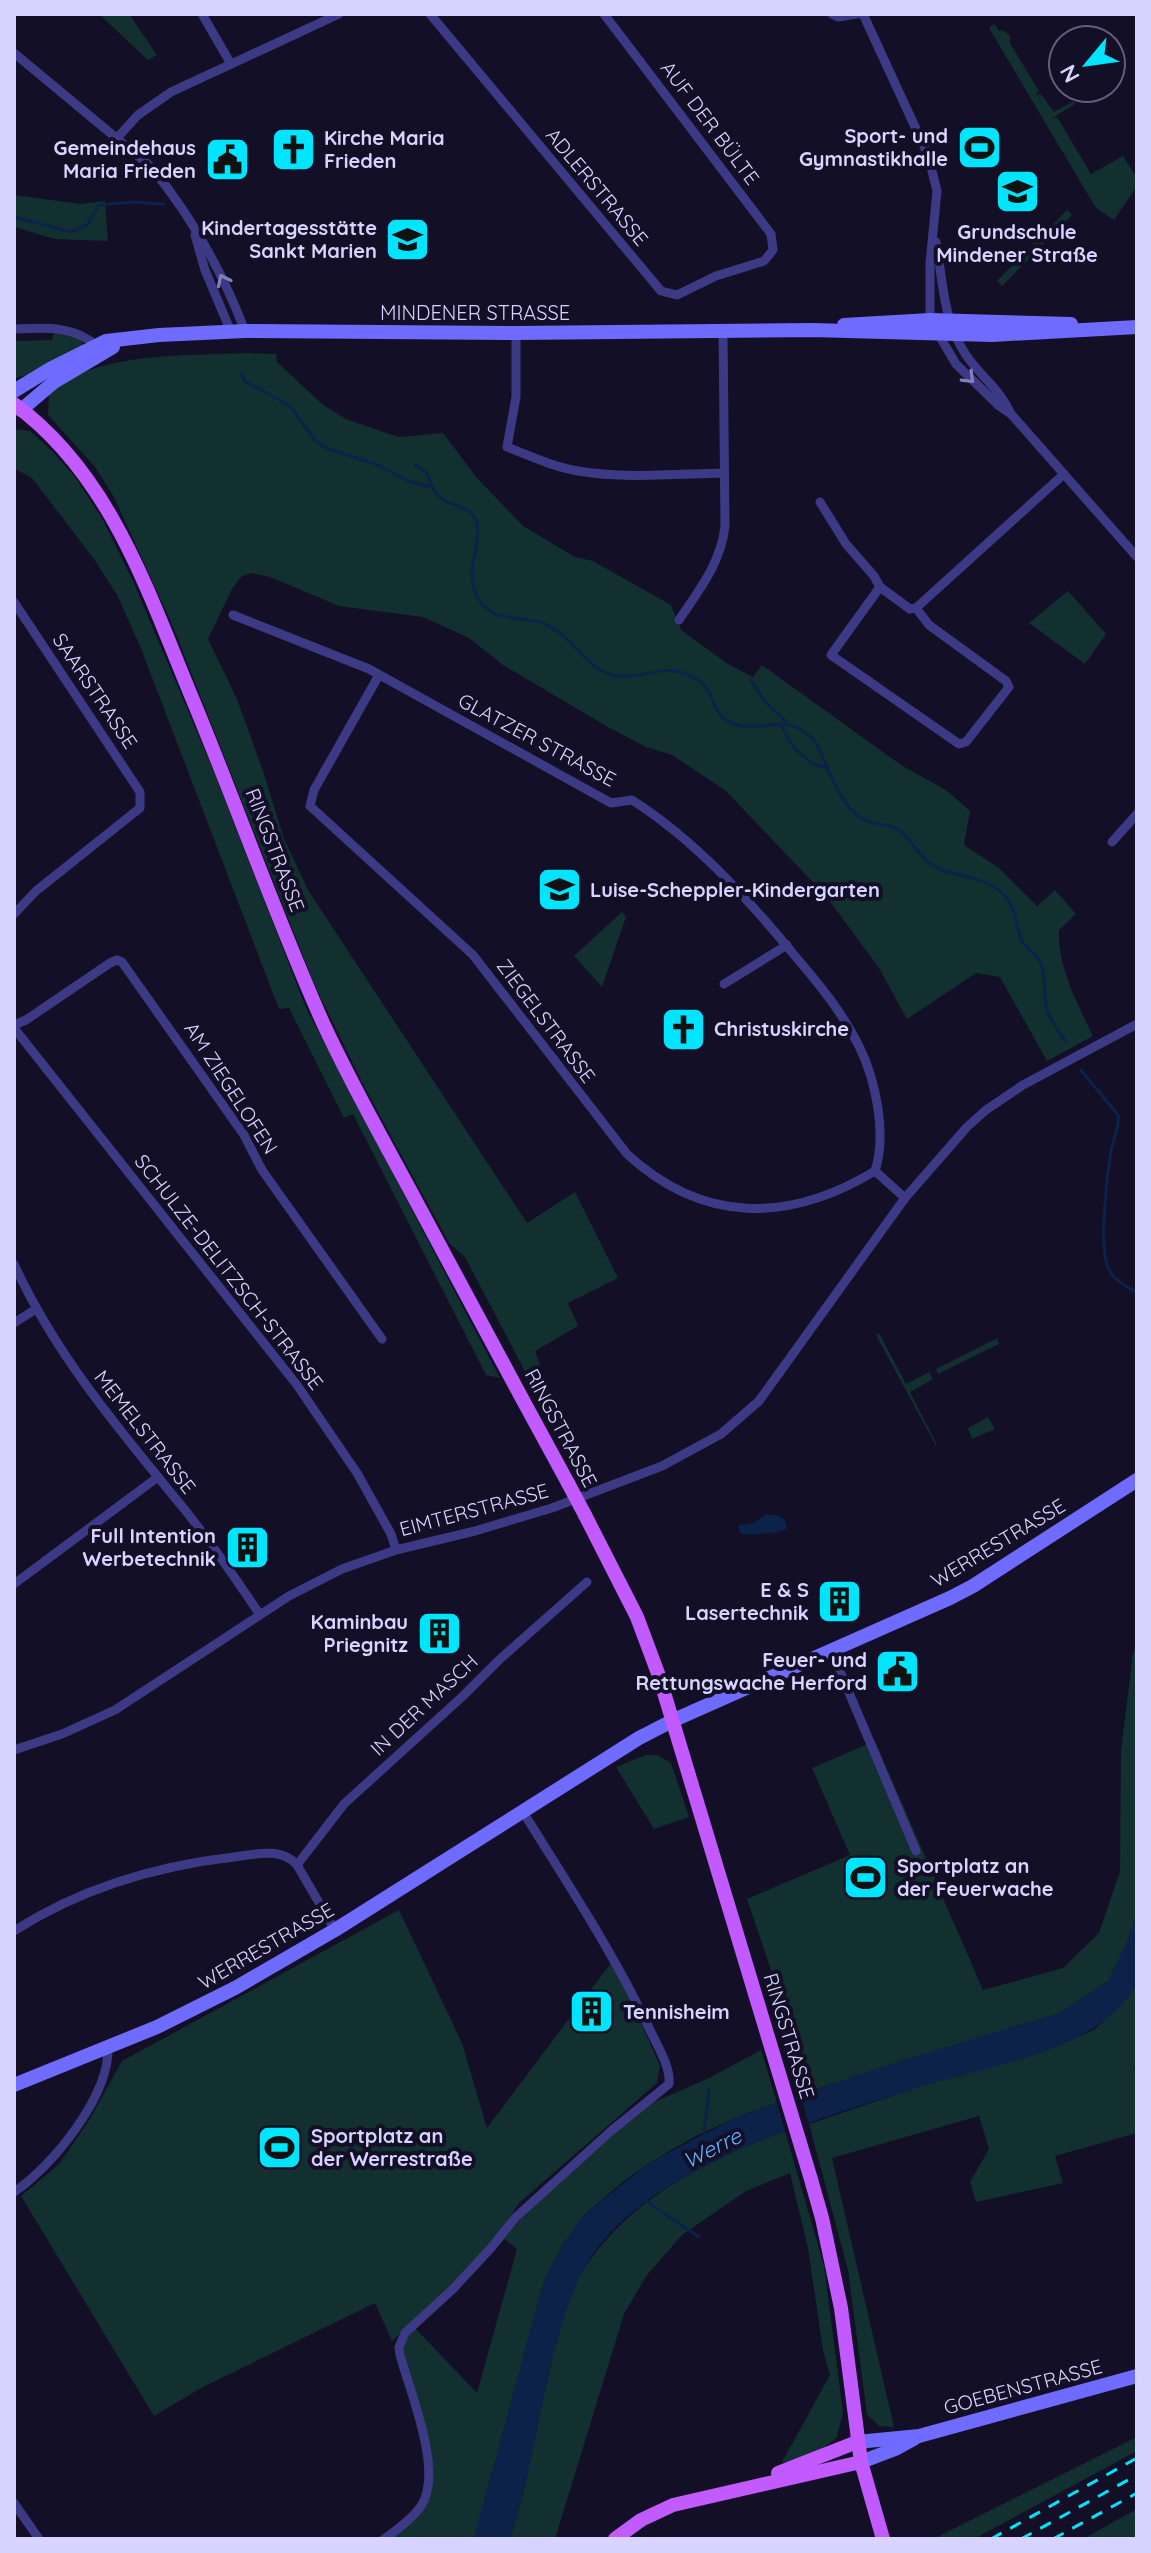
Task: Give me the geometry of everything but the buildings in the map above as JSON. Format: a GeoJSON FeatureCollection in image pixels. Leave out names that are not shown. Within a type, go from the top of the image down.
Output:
{"type":"FeatureCollection","features":[{"type":"Feature","properties":{"kind":"main road","name":"RINGSTRASSE"},"geometry":{"type":"LineString","coordinates":[[16,410],[59,443],[106,506],[120,532],[182,673],[324,1023],[637,1617],[674,1720],[822,2218],[841,2308],[857,2442],[883,2539]]}},
{"type":"Feature","properties":{"kind":"main road","name":"GOEBENSTRASSE"},"geometry":{"type":"LineString","coordinates":[[733,2491],[857,2442]]}},
{"type":"Feature","properties":{"kind":"main road","name":"GOEBENSTRASSE"},"geometry":{"type":"LineString","coordinates":[[615,2539],[654,2513],[673,2505],[861,2462]]}},
{"type":"Feature","properties":{"kind":"street"},"geometry":{"type":"LineString","coordinates":[[202,14],[231,64]]}},
{"type":"Feature","properties":{"kind":"street"},"geometry":{"type":"LineString","coordinates":[[117,138],[138,115],[171,92],[339,14]]}},
{"type":"Feature","properties":{"kind":"street","name":"ADLERSTRASSE"},"geometry":{"type":"LineString","coordinates":[[430,14],[661,291],[677,295],[716,276],[769,257]]}},
{"type":"Feature","properties":{"kind":"street","name":"AUF DER BÜLTE"},"geometry":{"type":"LineString","coordinates":[[604,14],[771,234],[774,244],[769,257]]}},
{"type":"Feature","properties":{"kind":"street"},"geometry":{"type":"LineString","coordinates":[[832,14],[838,17],[857,14]]}},
{"type":"Feature","properties":{"kind":"street"},"geometry":{"type":"LineString","coordinates":[[863,14],[928,155],[937,191],[930,263],[934,327],[947,352],[967,376],[1011,414],[1137,557]]}},
{"type":"Feature","properties":{"kind":"street"},"geometry":{"type":"LineString","coordinates":[[14,53],[150,166],[162,180],[181,205],[195,232],[205,270],[238,332]]}},
{"type":"Feature","properties":{"kind":"street"},"geometry":{"type":"LineString","coordinates":[[935,233],[952,327],[966,355],[1005,400],[1011,414]]}},
{"type":"Feature","properties":{"kind":"street","name":"MINDENER STRASSE"},"geometry":{"type":"LineString","coordinates":[[14,391],[106,341],[238,332],[516,333],[952,327],[1033,334],[1130,327]]}},
{"type":"Feature","properties":{"kind":"street"},"geometry":{"type":"LineString","coordinates":[[14,329],[62,328],[79,333],[96,345]]}},
{"type":"Feature","properties":{"kind":"street"},"geometry":{"type":"LineString","coordinates":[[679,620],[716,564],[723,545],[723,330]]}},
{"type":"Feature","properties":{"kind":"street"},"geometry":{"type":"LineString","coordinates":[[516,333],[516,397],[507,447],[578,471],[611,474],[723,473]]}},
{"type":"Feature","properties":{"kind":"street","name":"MINDENER STRASSE"},"geometry":{"type":"LineString","coordinates":[[16,410],[75,368],[107,350],[138,338]]}},
{"type":"Feature","properties":{"kind":"street"},"geometry":{"type":"LineString","coordinates":[[820,502],[846,544],[880,587],[910,609],[916,608],[1064,474]]}},
{"type":"Feature","properties":{"kind":"street"},"geometry":{"type":"LineString","coordinates":[[880,587],[831,655],[959,744],[966,742],[1009,687],[1006,681],[929,625],[916,608]]}},
{"type":"Feature","properties":{"kind":"street","name":"SAARSTRASSE"},"geometry":{"type":"LineString","coordinates":[[14,602],[140,792],[142,801],[140,808],[36,891],[14,914]]}},
{"type":"Feature","properties":{"kind":"street","name":"GLATZER STRASSE"},"geometry":{"type":"LineString","coordinates":[[233,615],[379,675],[611,803],[632,800],[709,863],[787,945],[829,996],[860,1049],[868,1071],[880,1133],[880,1154],[875,1171]]}},
{"type":"Feature","properties":{"kind":"street","name":"ZIEGELSTRASSE"},"geometry":{"type":"LineString","coordinates":[[379,675],[314,790],[310,806],[473,955],[627,1154],[642,1168],[681,1192],[736,1208],[794,1206],[843,1188],[875,1171]]}},
{"type":"Feature","properties":{"kind":"street"},"geometry":{"type":"LineString","coordinates":[[1112,842],[1137,814]]}},
{"type":"Feature","properties":{"kind":"street"},"geometry":{"type":"LineString","coordinates":[[724,984],[787,945]]}},
{"type":"Feature","properties":{"kind":"street","name":"AM ZIEGELOFEN"},"geometry":{"type":"LineString","coordinates":[[14,1027],[110,963],[117,960],[122,962],[244,1135],[262,1170],[382,1339]]}},
{"type":"Feature","properties":{"kind":"street","name":"EIMTERSTRASSE"},"geometry":{"type":"LineString","coordinates":[[14,1750],[62,1734],[115,1710],[323,1577],[396,1550],[565,1504],[662,1466],[734,1425],[759,1401],[905,1198],[951,1144],[986,1110],[1023,1085],[1137,1024]]}},
{"type":"Feature","properties":{"kind":"street","name":"SCHULZE-DELITZSCH-STRASSE"},"geometry":{"type":"LineString","coordinates":[[14,1027],[297,1385],[357,1473],[391,1534],[396,1550]]}},
{"type":"Feature","properties":{"kind":"street"},"geometry":{"type":"LineString","coordinates":[[875,1171],[905,1198]]}},
{"type":"Feature","properties":{"kind":"street","name":"MEMELSTRASSE"},"geometry":{"type":"LineString","coordinates":[[14,1264],[36,1309],[79,1377],[211,1545],[260,1615]]}},
{"type":"Feature","properties":{"kind":"street"},"geometry":{"type":"LineString","coordinates":[[14,1323],[36,1309]]}},
{"type":"Feature","properties":{"kind":"street"},"geometry":{"type":"LineString","coordinates":[[14,1584],[158,1477]]}},
{"type":"Feature","properties":{"kind":"street","name":"WERRESTRASSE"},"geometry":{"type":"LineString","coordinates":[[14,2085],[199,2007],[335,1930],[639,1738],[973,1586],[1137,1480]]}},
{"type":"Feature","properties":{"kind":"street","name":"IN DER MASCH"},"geometry":{"type":"LineString","coordinates":[[297,1865],[344,1804],[587,1582]]}},
{"type":"Feature","properties":{"kind":"street"},"geometry":{"type":"LineString","coordinates":[[831,1650],[916,1851]]}},
{"type":"Feature","properties":{"kind":"street"},"geometry":{"type":"LineString","coordinates":[[384,2539],[422,2506],[428,2492],[426,2446],[400,2355],[401,2341],[491,2248],[516,2217],[611,2131],[669,2084],[670,2078],[655,2039],[618,1965],[523,1812]]}},
{"type":"Feature","properties":{"kind":"street"},"geometry":{"type":"LineString","coordinates":[[14,1931],[102,1886],[178,1864],[279,1853],[290,1857],[297,1865],[335,1930]]}},
{"type":"Feature","properties":{"kind":"street"},"geometry":{"type":"LineString","coordinates":[[14,2192],[48,2164],[78,2125],[103,2079],[109,2060],[108,2047]]}},
{"type":"Feature","properties":{"kind":"street","name":"GOEBENSTRASSE"},"geometry":{"type":"LineString","coordinates":[[857,2442],[919,2436],[1137,2376]]}},
{"type":"Feature","properties":{"kind":"street","name":"GOEBENSTRASSE"},"geometry":{"type":"LineString","coordinates":[[861,2462],[919,2436]]}},
{"type":"Feature","properties":{"kind":"street"},"geometry":{"type":"LineString","coordinates":[[14,2503],[39,2539]]}},
{"type":"Feature","properties":{"kind":"green space"},"geometry":{"type":"Polygon","coordinates":[[[99,14],[129,14],[157,55],[148,60],[99,14]]]}},
{"type":"Feature","properties":{"kind":"green space"},"geometry":{"type":"Polygon","coordinates":[[[995,24],[999,31],[1003,30],[1010,36],[1010,43],[1039,91],[1036,93],[1042,103],[1040,93],[1054,112],[1075,104],[1051,119],[1057,117],[1091,174],[1123,156],[1137,178],[1137,186],[1114,220],[1096,208],[989,28],[995,24]]]}},
{"type":"Feature","properties":{"kind":"green space"},"geometry":{"type":"Polygon","coordinates":[[[14,195],[81,204],[105,201],[108,241],[55,239],[14,227],[14,195]]]}},
{"type":"Feature","properties":{"kind":"green space"},"geometry":{"type":"Polygon","coordinates":[[[1067,210],[1072,215],[1002,286],[997,281],[1067,210]]]}},
{"type":"Feature","properties":{"kind":"green space"},"geometry":{"type":"Polygon","coordinates":[[[54,333],[80,338],[83,345],[35,372],[14,379],[14,341],[52,340],[54,333]]]}},
{"type":"Feature","properties":{"kind":"green space"},"geometry":{"type":"Polygon","coordinates":[[[276,354],[277,362],[322,404],[346,419],[398,437],[443,433],[477,478],[523,526],[575,557],[593,561],[671,605],[681,630],[728,664],[753,677],[762,665],[901,765],[946,790],[970,811],[964,845],[999,868],[1037,906],[1055,890],[1076,914],[1059,930],[1059,943],[1070,984],[1093,1036],[1047,1061],[1000,977],[976,973],[907,1019],[879,968],[826,896],[726,791],[672,755],[646,747],[608,727],[503,665],[469,638],[423,617],[339,606],[270,577],[252,573],[242,576],[232,589],[208,639],[237,699],[284,839],[308,890],[527,1223],[575,1192],[618,1278],[568,1303],[578,1326],[535,1351],[581,1478],[465,1257],[449,1243],[365,1088],[315,986],[172,624],[114,497],[95,467],[48,415],[49,394],[71,378],[95,368],[138,359],[276,354]]]}},
{"type":"Feature","properties":{"kind":"green space"},"geometry":{"type":"Polygon","coordinates":[[[14,429],[30,431],[54,453],[75,477],[103,520],[133,581],[214,772],[306,1008],[500,1378],[486,1375],[353,1114],[344,1118],[289,1008],[279,1009],[140,646],[117,595],[94,559],[32,478],[14,468],[14,429]]]}},
{"type":"Feature","properties":{"kind":"green space"},"geometry":{"type":"Polygon","coordinates":[[[1068,591],[1106,634],[1085,664],[1029,623],[1068,591]]]}},
{"type":"Feature","properties":{"kind":"green space"},"geometry":{"type":"Polygon","coordinates":[[[622,912],[626,917],[602,987],[574,956],[622,912]]]}},
{"type":"Feature","properties":{"kind":"green space"},"geometry":{"type":"Polygon","coordinates":[[[879,1333],[906,1384],[929,1372],[933,1379],[910,1392],[936,1446],[876,1335],[879,1333]]]}},
{"type":"Feature","properties":{"kind":"green space"},"geometry":{"type":"Polygon","coordinates":[[[997,1338],[999,1344],[938,1374],[936,1369],[997,1338]]]}},
{"type":"Feature","properties":{"kind":"green space"},"geometry":{"type":"Polygon","coordinates":[[[988,1417],[995,1429],[972,1439],[968,1428],[988,1417]]]}},
{"type":"Feature","properties":{"kind":"green space","name":"Sportplatz an der Feuerwache"},"geometry":{"type":"Polygon","coordinates":[[[1137,1643],[1137,1915],[1108,1981],[1062,2012],[800,2094],[785,2043],[795,2041],[747,1899],[850,1855],[812,1768],[875,1741],[983,1990],[1063,1968],[1099,1933],[1120,1871],[1121,1751],[1133,1653],[1137,1643]]]}},
{"type":"Feature","properties":{"kind":"green space"},"geometry":{"type":"Polygon","coordinates":[[[646,1755],[657,1755],[671,1763],[689,1817],[654,1829],[616,1767],[646,1755]]]}},
{"type":"Feature","properties":{"kind":"green space","name":"Sportplatz an der Werrestraße"},"geometry":{"type":"Polygon","coordinates":[[[399,1910],[462,2043],[487,2128],[611,1963],[629,1995],[660,2066],[657,2083],[519,2203],[498,2236],[453,2286],[392,2341],[375,2303],[201,2388],[154,2416],[21,2196],[59,2164],[88,2122],[122,2061],[399,1910]]]}},
{"type":"Feature","properties":{"kind":"green space"},"geometry":{"type":"Polygon","coordinates":[[[1137,1984],[1137,2065],[1134,2068],[1137,2077],[1137,2133],[1055,2156],[1063,2183],[976,2202],[970,2182],[989,2149],[979,2116],[832,2158],[894,2427],[879,2426],[867,2414],[848,2270],[809,2124],[921,2086],[1041,2052],[1094,2030],[1137,1984]]]}},
{"type":"Feature","properties":{"kind":"green space"},"geometry":{"type":"Polygon","coordinates":[[[761,2050],[777,2103],[694,2137],[649,2163],[583,2216],[560,2249],[544,2281],[474,2539],[389,2539],[420,2513],[432,2476],[402,2343],[415,2328],[477,2393],[517,2249],[504,2239],[530,2208],[606,2139],[652,2103],[709,2078],[761,2050]]]}},
{"type":"Feature","properties":{"kind":"green space"},"geometry":{"type":"Polygon","coordinates":[[[785,2131],[824,2266],[843,2412],[837,2437],[804,2459],[782,2462],[830,2375],[823,2350],[808,2248],[790,2173],[746,2191],[682,2235],[647,2275],[624,2314],[555,2539],[510,2539],[563,2315],[584,2270],[605,2241],[657,2195],[719,2159],[785,2131]]]}},
{"type":"Feature","properties":{"kind":"green space"},"geometry":{"type":"Polygon","coordinates":[[[1137,2437],[1137,2451],[974,2539],[933,2539],[1137,2437]]]}},
{"type":"Feature","properties":{"kind":"green space"},"geometry":{"type":"Polygon","coordinates":[[[1137,2509],[1137,2539],[1083,2539],[1137,2509]]]}},
{"type":"Feature","properties":{"kind":"water"},"geometry":{"type":"Polygon","coordinates":[[[765,1515],[777,1515],[785,1520],[787,1529],[764,1534],[740,1533],[738,1525],[752,1524],[765,1515]]]}},
{"type":"Feature","properties":{"kind":"water","name":"Werre"},"geometry":{"type":"Polygon","coordinates":[[[1137,1915],[1139,1963],[1135,1987],[1118,2009],[1095,2027],[1038,2054],[881,2099],[750,2145],[668,2187],[632,2212],[593,2254],[572,2296],[553,2356],[510,2539],[474,2539],[544,2281],[560,2249],[583,2216],[649,2163],[737,2117],[884,2066],[1062,2012],[1108,1981],[1137,1915]]]}},
{"type":"Feature","properties":{"kind":"pier"},"geometry":{"type":"Polygon","coordinates":[[[799,2090],[810,2128],[786,2134],[776,2099],[799,2090]]]}},
{"type":"Feature","properties":{"kind":"waterway"},"geometry":{"type":"LineString","coordinates":[[14,217],[71,232],[87,225],[99,205],[131,202],[164,204]]}},
{"type":"Feature","properties":{"kind":"waterway"},"geometry":{"type":"LineString","coordinates":[[241,373],[245,381],[290,406],[314,439],[326,448],[378,465],[410,482],[432,487],[438,496],[471,513],[478,534],[473,585],[476,595],[489,610],[545,624],[562,635],[593,665],[612,675],[631,676],[670,670],[689,675],[704,685],[717,711],[731,723],[752,727],[781,724],[800,729],[811,737],[838,791],[854,813],[866,821],[900,831],[937,868],[984,882],[1005,896],[1012,906],[1022,941],[1041,964],[1047,1010],[1066,1042]]}},
{"type":"Feature","properties":{"kind":"waterway"},"geometry":{"type":"LineString","coordinates":[[415,465],[427,473],[432,486]]}},
{"type":"Feature","properties":{"kind":"waterway"},"geometry":{"type":"LineString","coordinates":[[751,680],[765,702],[787,722]]}},
{"type":"Feature","properties":{"kind":"waterway"},"geometry":{"type":"LineString","coordinates":[[780,724],[795,749],[811,763],[827,768]]}},
{"type":"Feature","properties":{"kind":"waterway"},"geometry":{"type":"LineString","coordinates":[[1081,1070],[1118,1115],[1107,1177],[1104,1245],[1111,1273],[1137,1293]]}},
{"type":"Feature","properties":{"kind":"waterway","name":"Werre"},"geometry":{"type":"LineString","coordinates":[[704,2133],[709,2089]]}},
{"type":"Feature","properties":{"kind":"waterway"},"geometry":{"type":"LineString","coordinates":[[646,2201],[699,2237]]}},
{"type":"Feature","properties":{"kind":"railway"},"geometry":{"type":"LineString","coordinates":[[991,2539],[1137,2458]]}},
{"type":"Feature","properties":{"kind":"railway"},"geometry":{"type":"LineString","coordinates":[[1021,2539],[1137,2475]]}},
{"type":"Feature","properties":{"kind":"railway"},"geometry":{"type":"LineString","coordinates":[[1053,2539],[1137,2493]]}},
{"type":"Feature","properties":{"kind":"place","name":"Sport- und Gymnastikhalle"},"geometry":{"type":"Point","coordinates":[979,147]}},
{"type":"Feature","properties":{"kind":"place","name":"Kirche Maria Frieden"},"geometry":{"type":"Point","coordinates":[293,150]}},
{"type":"Feature","properties":{"kind":"place","name":"Gemeindehaus Maria Frieden"},"geometry":{"type":"Point","coordinates":[227,159]}},
{"type":"Feature","properties":{"kind":"place","name":"Grundschule Mindener Straße"},"geometry":{"type":"Point","coordinates":[1017,192]}},
{"type":"Feature","properties":{"kind":"place","name":"Kindertagesstätte Sankt Marien"},"geometry":{"type":"Point","coordinates":[408,239]}},
{"type":"Feature","properties":{"kind":"place","name":"Luise-Scheppler-Kindergarten"},"geometry":{"type":"Point","coordinates":[559,890]}},
{"type":"Feature","properties":{"kind":"place","name":"Christuskirche"},"geometry":{"type":"Point","coordinates":[683,1029]}},
{"type":"Feature","properties":{"kind":"place","name":"Full Intention Werbetechnik"},"geometry":{"type":"Point","coordinates":[247,1548]}},
{"type":"Feature","properties":{"kind":"place","name":"E & S Lasertechnik"},"geometry":{"type":"Point","coordinates":[840,1602]}},
{"type":"Feature","properties":{"kind":"place","name":"Kaminbau Priegnitz"},"geometry":{"type":"Point","coordinates":[439,1634]}},
{"type":"Feature","properties":{"kind":"place","name":"Feuer- und Rettungswache Herford"},"geometry":{"type":"Point","coordinates":[898,1672]}},
{"type":"Feature","properties":{"kind":"place","name":"Sportplatz an der Feuerwache"},"geometry":{"type":"Point","coordinates":[866,1877]}},
{"type":"Feature","properties":{"kind":"place","name":"Tennisheim"},"geometry":{"type":"Point","coordinates":[592,2012]}},
{"type":"Feature","properties":{"kind":"place","name":"Sportplatz an der Werrestraße"},"geometry":{"type":"Point","coordinates":[280,2147]}}]}
